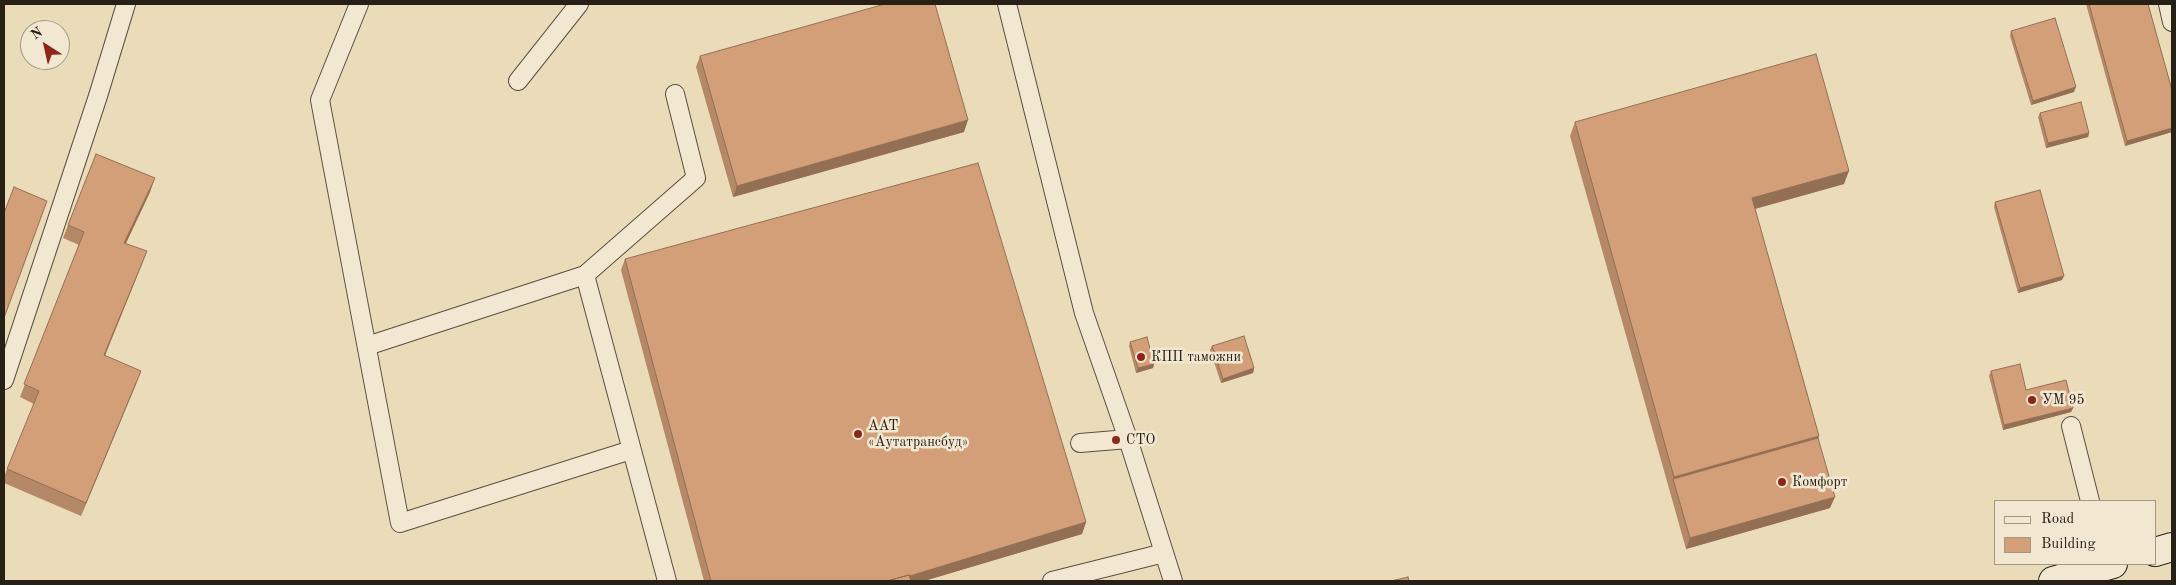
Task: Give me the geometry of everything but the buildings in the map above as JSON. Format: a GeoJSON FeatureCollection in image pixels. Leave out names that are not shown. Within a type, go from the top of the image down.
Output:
{"type":"FeatureCollection","features":[{"type":"Feature","properties":{"kind":"street"},"geometry":{"type":"LineString","coordinates":[[2156,552],[2172,548]]}},
{"type":"Feature","properties":{"kind":"street"},"geometry":{"type":"LineString","coordinates":[[2053,581],[2103,565]]}},
{"type":"Feature","properties":{"kind":"lane"},"geometry":{"type":"LineString","coordinates":[[4,380],[98,96],[126,4]]}},
{"type":"Feature","properties":{"kind":"lane"},"geometry":{"type":"LineString","coordinates":[[359,4],[320,100],[400,522],[631,450]]}},
{"type":"Feature","properties":{"kind":"lane"},"geometry":{"type":"LineString","coordinates":[[518,81],[579,4]]}},
{"type":"Feature","properties":{"kind":"lane"},"geometry":{"type":"LineString","coordinates":[[1007,4],[1084,313],[1128,439],[1173,581]]}},
{"type":"Feature","properties":{"kind":"lane"},"geometry":{"type":"LineString","coordinates":[[2168,4],[2172,22]]}},
{"type":"Feature","properties":{"kind":"lane"},"geometry":{"type":"LineString","coordinates":[[367,346],[585,275],[696,178],[676,94]]}},
{"type":"Feature","properties":{"kind":"lane"},"geometry":{"type":"LineString","coordinates":[[585,275],[667,581]]}},
{"type":"Feature","properties":{"kind":"lane"},"geometry":{"type":"LineString","coordinates":[[2071,426],[2090,500]]}},
{"type":"Feature","properties":{"kind":"lane"},"geometry":{"type":"LineString","coordinates":[[1080,443],[1128,439]]}},
{"type":"Feature","properties":{"kind":"lane"},"geometry":{"type":"LineString","coordinates":[[1052,581],[1164,553]]}},
{"type":"Feature","properties":{"kind":"place","name":"КПП таможни"},"geometry":{"type":"Point","coordinates":[1141,357]}},
{"type":"Feature","properties":{"kind":"place","name":"УМ 95"},"geometry":{"type":"Point","coordinates":[2032,400]}},
{"type":"Feature","properties":{"kind":"place","name":"ААТ «Аутатрансбуд»"},"geometry":{"type":"Point","coordinates":[858,434]}},
{"type":"Feature","properties":{"kind":"place","name":"СТО"},"geometry":{"type":"Point","coordinates":[1116,440]}},
{"type":"Feature","properties":{"kind":"place","name":"Комфорт"},"geometry":{"type":"Point","coordinates":[1782,482]}}]}
